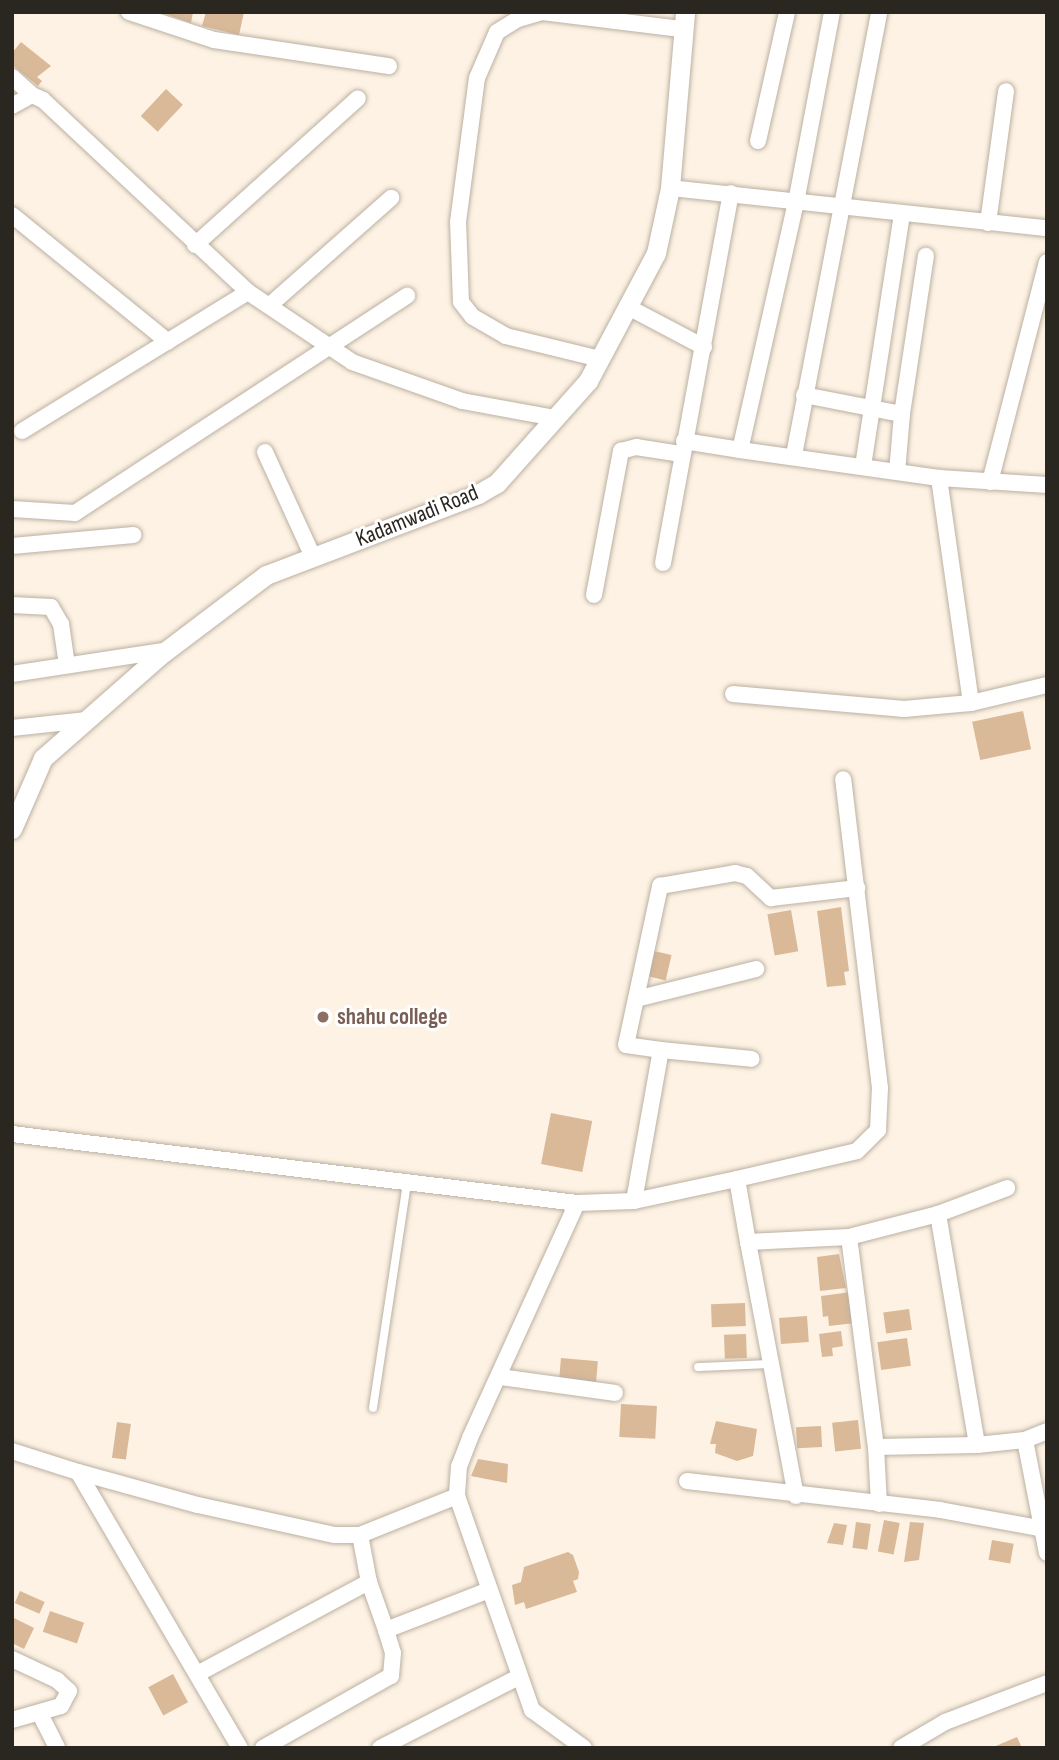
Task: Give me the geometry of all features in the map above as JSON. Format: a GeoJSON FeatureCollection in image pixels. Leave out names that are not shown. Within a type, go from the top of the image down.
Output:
{"type":"FeatureCollection","features":[{"type":"Feature","properties":{"kind":"street"},"geometry":{"type":"LineString","coordinates":[[129,12],[214,40],[389,66]]}},
{"type":"Feature","properties":{"kind":"street"},"geometry":{"type":"LineString","coordinates":[[600,359],[506,337],[472,316],[461,302],[458,222],[477,78],[496,32],[518,19],[542,12],[683,21]]}},
{"type":"Feature","properties":{"kind":"street"},"geometry":{"type":"LineString","coordinates":[[758,141],[787,12]]}},
{"type":"Feature","properties":{"kind":"street"},"geometry":{"type":"LineString","coordinates":[[740,450],[796,202],[832,12]]}},
{"type":"Feature","properties":{"kind":"street"},"geometry":{"type":"LineString","coordinates":[[794,455],[879,12]]}},
{"type":"Feature","properties":{"kind":"street","name":"Kadamwadi Road"},"geometry":{"type":"LineString","coordinates":[[12,829],[43,758],[167,650],[266,575],[478,494],[509,473],[588,381],[656,253],[670,188],[683,21]]}},
{"type":"Feature","properties":{"kind":"street"},"geometry":{"type":"LineString","coordinates":[[12,77],[32,95],[54,108],[195,245],[248,292],[327,347],[352,362],[414,387],[462,401],[555,418]]}},
{"type":"Feature","properties":{"kind":"street"},"geometry":{"type":"LineString","coordinates":[[988,223],[1006,91]]}},
{"type":"Feature","properties":{"kind":"street"},"geometry":{"type":"LineString","coordinates":[[12,106],[32,95]]}},
{"type":"Feature","properties":{"kind":"street"},"geometry":{"type":"LineString","coordinates":[[195,245],[358,98]]}},
{"type":"Feature","properties":{"kind":"street"},"geometry":{"type":"LineString","coordinates":[[670,188],[1047,228]]}},
{"type":"Feature","properties":{"kind":"street"},"geometry":{"type":"LineString","coordinates":[[663,563],[682,447],[704,347],[731,193]]}},
{"type":"Feature","properties":{"kind":"street"},"geometry":{"type":"LineString","coordinates":[[270,305],[391,198]]}},
{"type":"Feature","properties":{"kind":"street"},"geometry":{"type":"LineString","coordinates":[[863,466],[902,214]]}},
{"type":"Feature","properties":{"kind":"street"},"geometry":{"type":"LineString","coordinates":[[12,215],[168,342]]}},
{"type":"Feature","properties":{"kind":"street"},"geometry":{"type":"LineString","coordinates":[[897,472],[902,414],[926,256]]}},
{"type":"Feature","properties":{"kind":"street"},"geometry":{"type":"LineString","coordinates":[[990,482],[1047,262]]}},
{"type":"Feature","properties":{"kind":"street"},"geometry":{"type":"LineString","coordinates":[[22,431],[248,292]]}},
{"type":"Feature","properties":{"kind":"street"},"geometry":{"type":"LineString","coordinates":[[12,509],[75,513],[407,296]]}},
{"type":"Feature","properties":{"kind":"street"},"geometry":{"type":"LineString","coordinates":[[628,307],[704,347]]}},
{"type":"Feature","properties":{"kind":"street"},"geometry":{"type":"LineString","coordinates":[[804,396],[902,414]]}},
{"type":"Feature","properties":{"kind":"street"},"geometry":{"type":"LineString","coordinates":[[594,594],[621,451],[636,447],[740,450],[794,455],[939,478],[1047,485]]}},
{"type":"Feature","properties":{"kind":"street"},"geometry":{"type":"LineString","coordinates":[[265,452],[313,557]]}},
{"type":"Feature","properties":{"kind":"street"},"geometry":{"type":"LineString","coordinates":[[939,478],[971,703]]}},
{"type":"Feature","properties":{"kind":"street"},"geometry":{"type":"LineString","coordinates":[[12,546],[134,535]]}},
{"type":"Feature","properties":{"kind":"street"},"geometry":{"type":"LineString","coordinates":[[12,605],[51,607],[61,624],[67,665]]}},
{"type":"Feature","properties":{"kind":"street"},"geometry":{"type":"LineString","coordinates":[[13,669],[67,665],[167,650]]}},
{"type":"Feature","properties":{"kind":"street"},"geometry":{"type":"LineString","coordinates":[[733,694],[904,709],[971,703],[1047,685]]}},
{"type":"Feature","properties":{"kind":"street"},"geometry":{"type":"LineString","coordinates":[[12,728],[87,720]]}},
{"type":"Feature","properties":{"kind":"street"},"geometry":{"type":"LineString","coordinates":[[12,1134],[577,1203],[634,1201],[857,1152],[878,1130],[880,1088],[843,779]]}},
{"type":"Feature","properties":{"kind":"street"},"geometry":{"type":"LineString","coordinates":[[752,1059],[626,1045],[660,886],[735,873],[747,876],[771,898],[857,888]]}},
{"type":"Feature","properties":{"kind":"street"},"geometry":{"type":"LineString","coordinates":[[636,999],[756,969]]}},
{"type":"Feature","properties":{"kind":"street"},"geometry":{"type":"LineString","coordinates":[[634,1201],[661,1050]]}},
{"type":"Feature","properties":{"kind":"street"},"geometry":{"type":"LineString","coordinates":[[737,1179],[796,1496]]}},
{"type":"Feature","properties":{"kind":"street"},"geometry":{"type":"LineString","coordinates":[[748,1242],[849,1237],[938,1214],[1007,1188]]}},
{"type":"Feature","properties":{"kind":"street"},"geometry":{"type":"LineString","coordinates":[[577,1203],[459,1466],[457,1496],[532,1710],[584,1748]]}},
{"type":"Feature","properties":{"kind":"street"},"geometry":{"type":"LineString","coordinates":[[938,1214],[977,1445]]}},
{"type":"Feature","properties":{"kind":"street"},"geometry":{"type":"LineString","coordinates":[[849,1237],[876,1447],[879,1504]]}},
{"type":"Feature","properties":{"kind":"street"},"geometry":{"type":"LineString","coordinates":[[500,1377],[615,1393]]}},
{"type":"Feature","properties":{"kind":"street"},"geometry":{"type":"LineString","coordinates":[[876,1447],[977,1445],[1025,1440],[1047,1431]]}},
{"type":"Feature","properties":{"kind":"street"},"geometry":{"type":"LineString","coordinates":[[1025,1440],[1039,1528],[1047,1553]]}},
{"type":"Feature","properties":{"kind":"street"},"geometry":{"type":"LineString","coordinates":[[12,1451],[78,1472],[296,1528],[360,1535],[457,1496]]}},
{"type":"Feature","properties":{"kind":"street"},"geometry":{"type":"LineString","coordinates":[[78,1472],[199,1673],[240,1748]]}},
{"type":"Feature","properties":{"kind":"street"},"geometry":{"type":"LineString","coordinates":[[687,1481],[879,1504],[1039,1528]]}},
{"type":"Feature","properties":{"kind":"street"},"geometry":{"type":"LineString","coordinates":[[263,1748],[391,1675],[394,1653],[369,1583],[360,1535]]}},
{"type":"Feature","properties":{"kind":"street"},"geometry":{"type":"LineString","coordinates":[[199,1673],[369,1583]]}},
{"type":"Feature","properties":{"kind":"street"},"geometry":{"type":"LineString","coordinates":[[386,1630],[489,1590]]}},
{"type":"Feature","properties":{"kind":"street"},"geometry":{"type":"LineString","coordinates":[[12,1659],[57,1680],[69,1691],[61,1706],[12,1720]]}},
{"type":"Feature","properties":{"kind":"street"},"geometry":{"type":"LineString","coordinates":[[380,1748],[519,1677]]}},
{"type":"Feature","properties":{"kind":"street"},"geometry":{"type":"LineString","coordinates":[[901,1748],[945,1722],[1047,1683]]}},
{"type":"Feature","properties":{"kind":"street"},"geometry":{"type":"LineString","coordinates":[[40,1714],[57,1748]]}},
{"type":"Feature","properties":{"kind":"lane"},"geometry":{"type":"LineString","coordinates":[[373,1408],[407,1183]]}},
{"type":"Feature","properties":{"kind":"lane"},"geometry":{"type":"LineString","coordinates":[[698,1367],[771,1364]]}},
{"type":"Feature","properties":{"kind":"building"},"geometry":{"type":"Polygon","coordinates":[[[160,12],[193,12],[191,23],[160,12]]]}},
{"type":"Feature","properties":{"kind":"building"},"geometry":{"type":"Polygon","coordinates":[[[206,12],[244,12],[239,35],[202,26],[206,12]]]}},
{"type":"Feature","properties":{"kind":"building"},"geometry":{"type":"Polygon","coordinates":[[[21,42],[51,66],[37,77],[42,81],[38,86],[12,65],[12,53],[21,42]]]}},
{"type":"Feature","properties":{"kind":"building"},"geometry":{"type":"Polygon","coordinates":[[[166,89],[183,105],[158,132],[141,116],[166,89]]]}},
{"type":"Feature","properties":{"kind":"building"},"geometry":{"type":"Polygon","coordinates":[[[1023,711],[1031,749],[980,760],[972,722],[1023,711]]]}},
{"type":"Feature","properties":{"kind":"building"},"geometry":{"type":"Polygon","coordinates":[[[841,907],[849,971],[844,972],[846,985],[827,987],[817,911],[841,907]]]}},
{"type":"Feature","properties":{"kind":"building"},"geometry":{"type":"Polygon","coordinates":[[[791,910],[798,951],[775,956],[767,914],[791,910]]]}},
{"type":"Feature","properties":{"kind":"building"},"geometry":{"type":"Polygon","coordinates":[[[654,951],[672,955],[666,980],[648,976],[654,951]]]}},
{"type":"Feature","properties":{"kind":"building"},"geometry":{"type":"Polygon","coordinates":[[[551,1113],[592,1121],[582,1172],[541,1164],[551,1113]]]}},
{"type":"Feature","properties":{"kind":"building"},"geometry":{"type":"Polygon","coordinates":[[[839,1254],[846,1288],[820,1291],[817,1257],[839,1254]]]}},
{"type":"Feature","properties":{"kind":"building"},"geometry":{"type":"Polygon","coordinates":[[[851,1292],[855,1323],[829,1326],[828,1316],[823,1317],[821,1296],[851,1292]]]}},
{"type":"Feature","properties":{"kind":"building"},"geometry":{"type":"Polygon","coordinates":[[[745,1303],[746,1326],[712,1327],[711,1304],[745,1303]]]}},
{"type":"Feature","properties":{"kind":"building"},"geometry":{"type":"Polygon","coordinates":[[[909,1309],[912,1330],[886,1333],[883,1313],[909,1309]]]}},
{"type":"Feature","properties":{"kind":"building"},"geometry":{"type":"Polygon","coordinates":[[[807,1316],[809,1342],[781,1344],[779,1318],[807,1316]]]}},
{"type":"Feature","properties":{"kind":"building"},"geometry":{"type":"Polygon","coordinates":[[[841,1331],[843,1346],[832,1348],[833,1356],[822,1357],[819,1334],[841,1331]]]}},
{"type":"Feature","properties":{"kind":"building"},"geometry":{"type":"Polygon","coordinates":[[[746,1334],[747,1358],[725,1359],[724,1335],[746,1334]]]}},
{"type":"Feature","properties":{"kind":"building"},"geometry":{"type":"Polygon","coordinates":[[[907,1338],[911,1366],[881,1370],[877,1342],[907,1338]]]}},
{"type":"Feature","properties":{"kind":"building"},"geometry":{"type":"Polygon","coordinates":[[[561,1358],[598,1361],[596,1387],[559,1384],[561,1358]]]}},
{"type":"Feature","properties":{"kind":"building"},"geometry":{"type":"Polygon","coordinates":[[[621,1404],[657,1406],[655,1439],[619,1437],[621,1404]]]}},
{"type":"Feature","properties":{"kind":"building"},"geometry":{"type":"Polygon","coordinates":[[[858,1420],[861,1449],[835,1452],[832,1423],[858,1420]]]}},
{"type":"Feature","properties":{"kind":"building"},"geometry":{"type":"Polygon","coordinates":[[[716,1421],[757,1429],[753,1456],[737,1461],[715,1453],[716,1444],[710,1444],[716,1421]]]}},
{"type":"Feature","properties":{"kind":"building"},"geometry":{"type":"Polygon","coordinates":[[[117,1422],[131,1424],[126,1460],[112,1458],[117,1422]]]}},
{"type":"Feature","properties":{"kind":"building"},"geometry":{"type":"Polygon","coordinates":[[[821,1426],[822,1447],[797,1448],[796,1427],[821,1426]]]}},
{"type":"Feature","properties":{"kind":"building"},"geometry":{"type":"Polygon","coordinates":[[[478,1459],[508,1464],[507,1483],[471,1476],[478,1459]]]}},
{"type":"Feature","properties":{"kind":"building"},"geometry":{"type":"Polygon","coordinates":[[[884,1520],[900,1523],[894,1554],[878,1551],[884,1520]]]}},
{"type":"Feature","properties":{"kind":"building"},"geometry":{"type":"Polygon","coordinates":[[[856,1522],[871,1524],[867,1550],[852,1548],[856,1522]]]}},
{"type":"Feature","properties":{"kind":"building"},"geometry":{"type":"Polygon","coordinates":[[[910,1522],[924,1523],[919,1560],[904,1562],[910,1522]]]}},
{"type":"Feature","properties":{"kind":"building"},"geometry":{"type":"Polygon","coordinates":[[[834,1523],[847,1525],[843,1545],[827,1543],[834,1523]]]}},
{"type":"Feature","properties":{"kind":"building"},"geometry":{"type":"Polygon","coordinates":[[[992,1540],[1014,1544],[1010,1564],[989,1560],[992,1540]]]}},
{"type":"Feature","properties":{"kind":"building"},"geometry":{"type":"Polygon","coordinates":[[[568,1552],[573,1555],[579,1572],[578,1579],[573,1581],[577,1592],[526,1609],[524,1602],[515,1605],[512,1585],[521,1582],[524,1567],[568,1552]]]}},
{"type":"Feature","properties":{"kind":"building"},"geometry":{"type":"Polygon","coordinates":[[[20,1591],[45,1602],[39,1614],[15,1603],[20,1591]]]}},
{"type":"Feature","properties":{"kind":"building"},"geometry":{"type":"Polygon","coordinates":[[[50,1611],[84,1623],[77,1644],[43,1632],[50,1611]]]}},
{"type":"Feature","properties":{"kind":"building"},"geometry":{"type":"Polygon","coordinates":[[[12,1617],[34,1628],[24,1649],[12,1643],[12,1617]]]}},
{"type":"Feature","properties":{"kind":"building"},"geometry":{"type":"Polygon","coordinates":[[[173,1674],[188,1702],[163,1715],[148,1687],[173,1674]]]}},
{"type":"Feature","properties":{"kind":"building"},"geometry":{"type":"Polygon","coordinates":[[[1017,1737],[1022,1748],[991,1748],[1017,1737]]]}},
{"type":"Feature","properties":{"kind":"place","name":"shahu college"},"geometry":{"type":"Point","coordinates":[323,1017]}}]}
